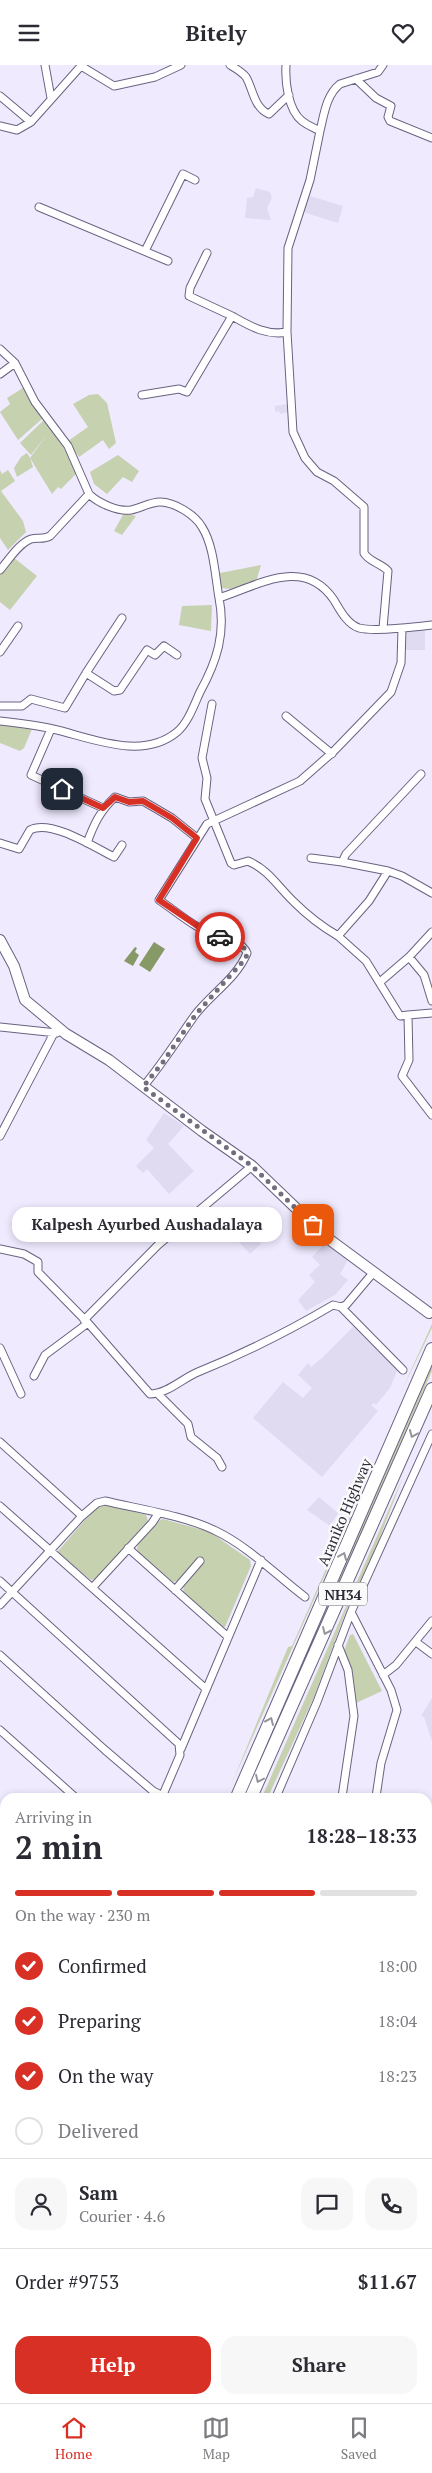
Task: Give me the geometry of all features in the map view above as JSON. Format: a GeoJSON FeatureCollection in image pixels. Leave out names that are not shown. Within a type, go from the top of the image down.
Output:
{"type":"FeatureCollection","features":[{"type":"Feature","properties":{"kind":"highway","name":"Araniko Highway"},"geometry":{"type":"LineString","coordinates":[[239,1793],[432,1349]]}},
{"type":"Feature","properties":{"kind":"highway","name":"Araniko Highway"},"geometry":{"type":"LineString","coordinates":[[253,1793],[432,1389]]}},
{"type":"Feature","properties":{"kind":"main road"},"geometry":{"type":"LineString","coordinates":[[0,940],[14,966],[25,999],[66,1034],[109,1060],[252,1166],[326,1237],[429,1313]]}},
{"type":"Feature","properties":{"kind":"street"},"geometry":{"type":"LineString","coordinates":[[45,65],[51,98]]}},
{"type":"Feature","properties":{"kind":"street"},"geometry":{"type":"LineString","coordinates":[[0,126],[17,130],[31,122],[81,66],[114,86],[155,77],[182,65]]}},
{"type":"Feature","properties":{"kind":"street"},"geometry":{"type":"LineString","coordinates":[[230,65],[245,75],[258,104],[264,112],[269,114],[289,95]]}},
{"type":"Feature","properties":{"kind":"street"},"geometry":{"type":"LineString","coordinates":[[286,65],[289,95],[296,113],[301,121],[320,131]]}},
{"type":"Feature","properties":{"kind":"street"},"geometry":{"type":"LineString","coordinates":[[383,65],[378,72],[335,88],[329,100],[320,131],[310,180],[288,248],[287,332],[293,432],[305,458],[317,472],[334,481],[364,507],[364,553],[366,558],[388,571],[383,628]]}},
{"type":"Feature","properties":{"kind":"street"},"geometry":{"type":"LineString","coordinates":[[356,79],[376,98],[391,106],[388,117],[390,121],[432,138]]}},
{"type":"Feature","properties":{"kind":"street"},"geometry":{"type":"LineString","coordinates":[[0,96],[31,122]]}},
{"type":"Feature","properties":{"kind":"street"},"geometry":{"type":"LineString","coordinates":[[145,251],[183,174],[195,179]]}},
{"type":"Feature","properties":{"kind":"street"},"geometry":{"type":"LineString","coordinates":[[38,207],[168,261]]}},
{"type":"Feature","properties":{"kind":"street"},"geometry":{"type":"LineString","coordinates":[[207,253],[192,283],[189,296],[259,330],[276,334],[287,332]]}},
{"type":"Feature","properties":{"kind":"street"},"geometry":{"type":"LineString","coordinates":[[142,395],[179,389],[187,392],[232,316]]}},
{"type":"Feature","properties":{"kind":"street"},"geometry":{"type":"LineString","coordinates":[[0,349],[15,363],[35,402],[68,446],[89,494],[93,498],[124,511],[165,502],[193,516],[203,527],[208,540],[223,622],[216,662],[177,732],[159,744],[137,746],[110,744],[51,729],[0,721]]}},
{"type":"Feature","properties":{"kind":"street"},"geometry":{"type":"LineString","coordinates":[[0,374],[15,363]]}},
{"type":"Feature","properties":{"kind":"street"},"geometry":{"type":"LineString","coordinates":[[0,570],[25,543],[32,539],[44,539],[50,536],[89,494]]}},
{"type":"Feature","properties":{"kind":"street"},"geometry":{"type":"LineString","coordinates":[[219,597],[284,576],[297,575],[315,582],[328,591],[348,621],[354,626],[366,629],[432,625]]}},
{"type":"Feature","properties":{"kind":"street"},"geometry":{"type":"LineString","coordinates":[[0,706],[24,705],[31,699],[65,708],[122,617]]}},
{"type":"Feature","properties":{"kind":"street"},"geometry":{"type":"LineString","coordinates":[[0,652],[18,626]]}},
{"type":"Feature","properties":{"kind":"street"},"geometry":{"type":"LineString","coordinates":[[143,1087],[196,1014],[224,985],[247,953],[245,948],[236,942],[202,929],[159,900],[203,828],[214,820],[300,781],[332,754],[392,692],[401,663],[402,628]]}},
{"type":"Feature","properties":{"kind":"street"},"geometry":{"type":"LineString","coordinates":[[86,673],[114,691],[120,690],[147,649],[155,655],[164,646],[178,655]]}},
{"type":"Feature","properties":{"kind":"street"},"geometry":{"type":"LineString","coordinates":[[24,705],[30,693]]}},
{"type":"Feature","properties":{"kind":"street"},"geometry":{"type":"LineString","coordinates":[[212,704],[202,758],[207,778],[205,799],[231,863],[234,865],[248,861],[256,864],[272,876],[292,901],[317,923],[338,936],[366,961],[400,1015],[432,1013]]}},
{"type":"Feature","properties":{"kind":"street"},"geometry":{"type":"LineString","coordinates":[[286,716],[332,754]]}},
{"type":"Feature","properties":{"kind":"street"},"geometry":{"type":"LineString","coordinates":[[51,729],[31,775],[103,808]]}},
{"type":"Feature","properties":{"kind":"street"},"geometry":{"type":"LineString","coordinates":[[342,862],[346,854],[421,774]]}},
{"type":"Feature","properties":{"kind":"street"},"geometry":{"type":"LineString","coordinates":[[87,843],[103,808],[115,797],[129,802],[143,801],[172,818],[197,838]]}},
{"type":"Feature","properties":{"kind":"street"},"geometry":{"type":"LineString","coordinates":[[0,843],[19,849],[30,829],[41,827],[69,835],[114,857],[122,845]]}},
{"type":"Feature","properties":{"kind":"street"},"geometry":{"type":"LineString","coordinates":[[311,858],[388,871],[402,876],[432,893]]}},
{"type":"Feature","properties":{"kind":"street"},"geometry":{"type":"LineString","coordinates":[[338,936],[369,901],[388,871]]}},
{"type":"Feature","properties":{"kind":"street"},"geometry":{"type":"LineString","coordinates":[[380,981],[409,957],[432,932]]}},
{"type":"Feature","properties":{"kind":"street"},"geometry":{"type":"LineString","coordinates":[[409,957],[424,975],[432,1001]]}},
{"type":"Feature","properties":{"kind":"street"},"geometry":{"type":"LineString","coordinates":[[408,1015],[409,1059],[402,1076],[432,1115]]}},
{"type":"Feature","properties":{"kind":"street"},"geometry":{"type":"LineString","coordinates":[[0,1027],[66,1034]]}},
{"type":"Feature","properties":{"kind":"street"},"geometry":{"type":"LineString","coordinates":[[0,1136],[54,1033]]}},
{"type":"Feature","properties":{"kind":"street"},"geometry":{"type":"LineString","coordinates":[[34,1376],[45,1355],[86,1321],[158,1245],[252,1166]]}},
{"type":"Feature","properties":{"kind":"street"},"geometry":{"type":"LineString","coordinates":[[0,1249],[24,1254],[38,1262],[38,1272],[86,1321],[150,1394],[158,1394],[198,1372],[254,1349],[333,1305],[341,1307],[403,1370]]}},
{"type":"Feature","properties":{"kind":"street"},"geometry":{"type":"LineString","coordinates":[[341,1307],[350,1302],[373,1273]]}},
{"type":"Feature","properties":{"kind":"street"},"geometry":{"type":"LineString","coordinates":[[0,1348],[21,1394]]}},
{"type":"Feature","properties":{"kind":"street"},"geometry":{"type":"LineString","coordinates":[[158,1394],[188,1423],[191,1437],[217,1459],[222,1467]]}},
{"type":"Feature","properties":{"kind":"street"},"geometry":{"type":"LineString","coordinates":[[278,1793],[317,1702],[350,1612],[432,1434]]}},
{"type":"Feature","properties":{"kind":"street"},"geometry":{"type":"LineString","coordinates":[[0,1442],[82,1516]]}},
{"type":"Feature","properties":{"kind":"street"},"geometry":{"type":"LineString","coordinates":[[0,1605],[82,1516],[102,1501],[214,1530],[261,1560],[305,1597]]}},
{"type":"Feature","properties":{"kind":"street"},"geometry":{"type":"LineString","coordinates":[[0,1506],[93,1587],[205,1689]]}},
{"type":"Feature","properties":{"kind":"street"},"geometry":{"type":"LineString","coordinates":[[93,1587],[158,1514]]}},
{"type":"Feature","properties":{"kind":"street"},"geometry":{"type":"LineString","coordinates":[[128,1549],[227,1637]]}},
{"type":"Feature","properties":{"kind":"street"},"geometry":{"type":"LineString","coordinates":[[165,1793],[205,1689],[261,1560]]}},
{"type":"Feature","properties":{"kind":"street"},"geometry":{"type":"LineString","coordinates":[[175,1590],[200,1561]]}},
{"type":"Feature","properties":{"kind":"street"},"geometry":{"type":"LineString","coordinates":[[0,1581],[177,1742],[181,1749]]}},
{"type":"Feature","properties":{"kind":"street"},"geometry":{"type":"LineString","coordinates":[[350,1612],[375,1664],[383,1675],[397,1710],[381,1763],[377,1793]]}},
{"type":"Feature","properties":{"kind":"street"},"geometry":{"type":"LineString","coordinates":[[383,1675],[396,1665],[432,1621]]}},
{"type":"Feature","properties":{"kind":"street"},"geometry":{"type":"LineString","coordinates":[[416,1642],[432,1654]]}},
{"type":"Feature","properties":{"kind":"street"},"geometry":{"type":"LineString","coordinates":[[338,1645],[348,1669],[354,1716],[343,1793]]}},
{"type":"Feature","properties":{"kind":"street"},"geometry":{"type":"LineString","coordinates":[[0,1655],[105,1751],[156,1793]]}},
{"type":"Feature","properties":{"kind":"street"},"geometry":{"type":"LineString","coordinates":[[0,1730],[71,1793]]}},
{"type":"Feature","properties":{"kind":"shaded area"},"geometry":{"type":"Polygon","coordinates":[[[256,188],[270,192],[272,198],[267,208],[271,220],[245,218],[247,198],[253,197],[256,188]]]}},
{"type":"Feature","properties":{"kind":"shaded area"},"geometry":{"type":"Polygon","coordinates":[[[310,196],[343,206],[338,223],[303,212],[310,196]]]}},
{"type":"Feature","properties":{"kind":"shaded area"},"geometry":{"type":"Polygon","coordinates":[[[26,386],[43,418],[18,440],[0,412],[10,404],[7,398],[26,386]]]}},
{"type":"Feature","properties":{"kind":"shaded area"},"geometry":{"type":"Polygon","coordinates":[[[98,394],[107,403],[116,443],[109,449],[103,440],[79,457],[68,441],[88,427],[73,404],[89,395],[98,394]]]}},
{"type":"Feature","properties":{"kind":"shaded area"},"geometry":{"type":"Polygon","coordinates":[[[287,404],[289,412],[280,414],[279,411],[275,412],[275,406],[287,404]]]}},
{"type":"Feature","properties":{"kind":"shaded area"},"geometry":{"type":"Polygon","coordinates":[[[44,420],[69,456],[77,473],[61,489],[58,487],[52,494],[30,458],[47,434],[31,455],[20,443],[44,420]]]}},
{"type":"Feature","properties":{"kind":"shaded area"},"geometry":{"type":"Polygon","coordinates":[[[27,453],[33,467],[17,477],[14,468],[21,457],[27,453]]]}},
{"type":"Feature","properties":{"kind":"shaded area"},"geometry":{"type":"Polygon","coordinates":[[[118,455],[139,471],[132,482],[123,477],[107,494],[94,484],[90,472],[118,455]]]}},
{"type":"Feature","properties":{"kind":"shaded area"},"geometry":{"type":"Polygon","coordinates":[[[0,470],[2,474],[8,470],[15,481],[1,491],[23,521],[26,532],[8,550],[0,538],[0,470]]]}},
{"type":"Feature","properties":{"kind":"shaded area"},"geometry":{"type":"Polygon","coordinates":[[[124,513],[136,516],[122,535],[114,531],[124,513]]]}},
{"type":"Feature","properties":{"kind":"shaded area"},"geometry":{"type":"Polygon","coordinates":[[[14,558],[37,576],[10,610],[0,602],[0,573],[14,558]]]}},
{"type":"Feature","properties":{"kind":"shaded area"},"geometry":{"type":"Polygon","coordinates":[[[261,565],[256,582],[231,589],[221,588],[220,573],[261,565]]]}},
{"type":"Feature","properties":{"kind":"shaded area"},"geometry":{"type":"Polygon","coordinates":[[[212,605],[211,631],[179,625],[182,606],[212,605]]]}},
{"type":"Feature","properties":{"kind":"shaded area"},"geometry":{"type":"Polygon","coordinates":[[[425,629],[425,650],[403,650],[404,630],[425,629]]]}},
{"type":"Feature","properties":{"kind":"shaded area"},"geometry":{"type":"Polygon","coordinates":[[[0,723],[32,729],[24,748],[20,751],[0,743],[0,723]]]}},
{"type":"Feature","properties":{"kind":"shaded area"},"geometry":{"type":"Polygon","coordinates":[[[154,942],[165,949],[150,972],[139,965],[154,942]]]}},
{"type":"Feature","properties":{"kind":"shaded area"},"geometry":{"type":"Polygon","coordinates":[[[135,947],[137,948],[135,952],[139,955],[133,966],[124,961],[135,947]]]}},
{"type":"Feature","properties":{"kind":"shaded area"},"geometry":{"type":"Polygon","coordinates":[[[164,1113],[184,1126],[168,1144],[194,1171],[169,1194],[147,1169],[143,1173],[136,1166],[154,1148],[146,1140],[164,1113]]]}},
{"type":"Feature","properties":{"kind":"shaded area"},"geometry":{"type":"Polygon","coordinates":[[[246,1211],[256,1221],[247,1230],[261,1244],[250,1254],[227,1229],[246,1211]]]}},
{"type":"Feature","properties":{"kind":"shaded area"},"geometry":{"type":"Polygon","coordinates":[[[326,1242],[348,1260],[340,1274],[348,1280],[335,1295],[306,1311],[298,1300],[315,1282],[309,1275],[320,1265],[312,1257],[326,1242]]]}},
{"type":"Feature","properties":{"kind":"shaded area"},"geometry":{"type":"Polygon","coordinates":[[[432,1324],[432,1328],[401,1392],[432,1324]]]}},
{"type":"Feature","properties":{"kind":"shaded area"},"geometry":{"type":"Polygon","coordinates":[[[355,1325],[398,1369],[390,1388],[376,1405],[374,1403],[371,1405],[378,1411],[322,1477],[253,1418],[283,1382],[303,1398],[312,1388],[298,1375],[308,1363],[311,1367],[322,1358],[355,1325]]]}},
{"type":"Feature","properties":{"kind":"shaded area"},"geometry":{"type":"Polygon","coordinates":[[[432,1364],[432,1371],[250,1793],[245,1793],[432,1364]]]}},
{"type":"Feature","properties":{"kind":"shaded area"},"geometry":{"type":"Polygon","coordinates":[[[403,1477],[373,1555],[346,1611],[314,1697],[270,1793],[264,1793],[403,1477]]]}},
{"type":"Feature","properties":{"kind":"shaded area"},"geometry":{"type":"Polygon","coordinates":[[[319,1497],[338,1513],[330,1526],[307,1510],[319,1497]]]}},
{"type":"Feature","properties":{"kind":"shaded area"},"geometry":{"type":"Polygon","coordinates":[[[356,1501],[358,1501],[232,1783],[288,1647],[292,1646],[356,1501]]]}},
{"type":"Feature","properties":{"kind":"shaded area"},"geometry":{"type":"Polygon","coordinates":[[[105,1504],[146,1515],[148,1521],[96,1579],[91,1580],[60,1555],[58,1551],[97,1506],[105,1504]]]}},
{"type":"Feature","properties":{"kind":"shaded area"},"geometry":{"type":"Polygon","coordinates":[[[163,1519],[210,1532],[250,1560],[251,1566],[225,1627],[221,1627],[183,1592],[184,1585],[202,1563],[178,1581],[173,1582],[137,1551],[139,1542],[146,1532],[155,1523],[163,1519]]]}},
{"type":"Feature","properties":{"kind":"shaded area"},"geometry":{"type":"Polygon","coordinates":[[[353,1634],[382,1691],[356,1703],[352,1669],[344,1651],[350,1635],[353,1634]]]}},
{"type":"Feature","properties":{"kind":"shaded area"},"geometry":{"type":"Polygon","coordinates":[[[432,1698],[432,1741],[424,1717],[421,1716],[432,1698]]]}},
{"type":"Feature","properties":{"kind":"way so far"},"geometry":{"type":"LineString","coordinates":[[220,937],[227,938],[245,948],[246,958],[224,985],[196,1014],[143,1087],[252,1166],[313,1225]]}},
{"type":"Feature","properties":{"kind":"place","name":"Kalpesh Ayurbed Aushadalaya"},"geometry":{"type":"Point","coordinates":[313,1225]}},
{"type":"Feature","properties":{"kind":"route"},"geometry":{"type":"LineString","coordinates":[[62,789],[103,808],[115,797],[129,802],[143,801],[172,818],[197,838],[159,900],[202,929],[220,937]]}}]}
